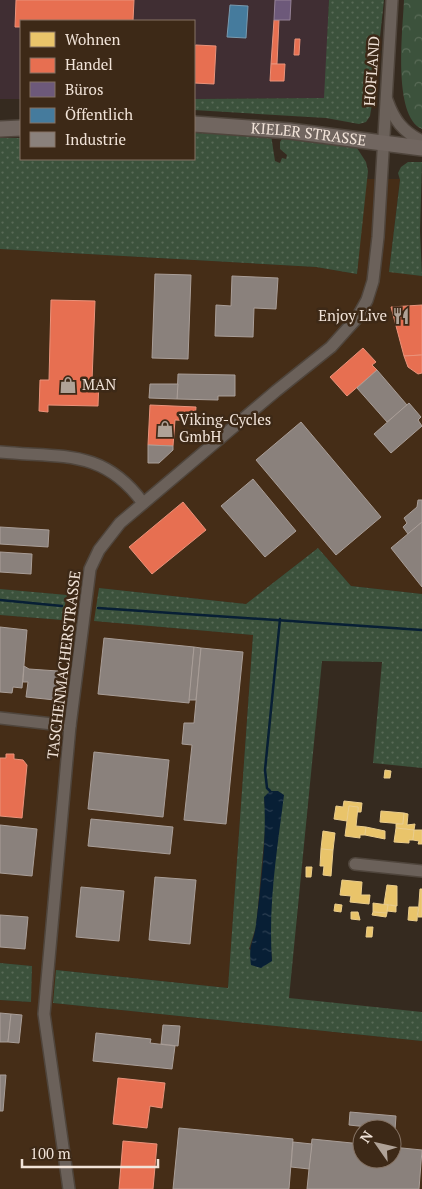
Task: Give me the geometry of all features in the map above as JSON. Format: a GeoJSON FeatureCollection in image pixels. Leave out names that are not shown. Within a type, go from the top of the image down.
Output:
{"type":"FeatureCollection","features":[{"type":"Feature","properties":{"kind":"main road","name":"KIELER STRASSE"},"geometry":{"type":"LineString","coordinates":[[195,124],[290,131],[422,148]]}},
{"type":"Feature","properties":{"kind":"main road"},"geometry":{"type":"LineString","coordinates":[[0,129],[20,128]]}},
{"type":"Feature","properties":{"kind":"street","name":"HOFLAND"},"geometry":{"type":"LineString","coordinates":[[383,144],[392,0]]}},
{"type":"Feature","properties":{"kind":"street"},"geometry":{"type":"LineString","coordinates":[[386,96],[393,116],[402,128],[422,141]]}},
{"type":"Feature","properties":{"kind":"street","name":"TASCHENMACHERSTRASSE"},"geometry":{"type":"LineString","coordinates":[[69,1189],[46,1042],[44,1014],[70,726],[90,569],[99,550],[120,523],[331,347],[357,318],[367,300],[373,280],[378,237],[383,144]]}},
{"type":"Feature","properties":{"kind":"street"},"geometry":{"type":"LineString","coordinates":[[0,452],[88,460],[117,475],[142,503]]}},
{"type":"Feature","properties":{"kind":"street"},"geometry":{"type":"LineString","coordinates":[[0,718],[70,726]]}},
{"type":"Feature","properties":{"kind":"street"},"geometry":{"type":"LineString","coordinates":[[355,864],[422,871]]}},
{"type":"Feature","properties":{"kind":"shaded area"},"geometry":{"type":"Polygon","coordinates":[[[0,0],[329,0],[325,98],[195,99],[195,20],[20,20],[20,99],[0,99],[0,0]]]}},
{"type":"Feature","properties":{"kind":"shaded area"},"geometry":{"type":"Polygon","coordinates":[[[366,179],[400,179],[389,271],[422,276],[422,594],[351,586],[318,548],[246,604],[99,588],[95,621],[253,635],[228,988],[57,970],[53,1003],[422,1041],[422,1189],[0,1189],[0,1000],[30,1002],[32,966],[0,963],[0,615],[62,620],[66,595],[0,589],[0,249],[316,267],[357,274],[366,179]]]}},
{"type":"Feature","properties":{"kind":"green space"},"geometry":{"type":"Polygon","coordinates":[[[329,0],[384,0],[374,92],[370,116],[366,122],[359,124],[326,118],[195,110],[195,99],[324,98],[329,0]]]}},
{"type":"Feature","properties":{"kind":"green space"},"geometry":{"type":"Polygon","coordinates":[[[404,0],[422,0],[422,129],[413,121],[406,107],[403,90],[401,49],[404,0]]]}},
{"type":"Feature","properties":{"kind":"green space"},"geometry":{"type":"Polygon","coordinates":[[[195,133],[271,135],[275,161],[280,163],[282,158],[286,159],[287,155],[280,149],[280,142],[283,137],[357,148],[366,162],[368,171],[357,274],[316,267],[0,249],[0,138],[20,138],[20,160],[195,160],[195,133]]]}},
{"type":"Feature","properties":{"kind":"green space"},"geometry":{"type":"Polygon","coordinates":[[[408,162],[422,162],[420,231],[422,276],[389,272],[400,180],[398,173],[401,167],[408,162]]]}},
{"type":"Feature","properties":{"kind":"green space"},"geometry":{"type":"Polygon","coordinates":[[[318,548],[351,586],[422,594],[422,768],[373,763],[382,662],[322,661],[289,998],[422,1012],[422,1041],[53,1003],[56,970],[228,988],[253,635],[94,621],[99,588],[246,604],[318,548]],[[264,797],[266,820],[256,927],[249,949],[272,961],[269,927],[275,851],[264,797]]]}},
{"type":"Feature","properties":{"kind":"green space"},"geometry":{"type":"Polygon","coordinates":[[[0,589],[67,595],[62,620],[0,615],[0,589]]]}},
{"type":"Feature","properties":{"kind":"green space"},"geometry":{"type":"Polygon","coordinates":[[[0,963],[32,966],[31,1002],[0,1000],[0,963]]]}},
{"type":"Feature","properties":{"kind":"water"},"geometry":{"type":"Polygon","coordinates":[[[270,791],[278,791],[284,795],[272,899],[272,961],[261,968],[251,965],[250,952],[256,924],[263,861],[264,797],[270,791]]]}},
{"type":"Feature","properties":{"kind":"building: Wohnen"},"geometry":{"type":"Polygon","coordinates":[[[385,770],[391,771],[390,778],[384,778],[385,770]]]}},
{"type":"Feature","properties":{"kind":"building: Wohnen"},"geometry":{"type":"Polygon","coordinates":[[[344,801],[362,803],[361,812],[358,812],[358,807],[349,806],[347,821],[334,819],[336,806],[343,807],[344,801]]]}},
{"type":"Feature","properties":{"kind":"building: Wohnen"},"geometry":{"type":"Polygon","coordinates":[[[349,806],[358,807],[356,826],[366,827],[365,835],[360,835],[360,838],[345,836],[349,806]]]}},
{"type":"Feature","properties":{"kind":"building: Wohnen"},"geometry":{"type":"Polygon","coordinates":[[[381,811],[404,813],[403,824],[380,822],[381,811]]]}},
{"type":"Feature","properties":{"kind":"building: Wohnen"},"geometry":{"type":"Polygon","coordinates":[[[404,813],[408,814],[407,825],[415,824],[414,830],[396,828],[396,824],[403,824],[404,813]]]}},
{"type":"Feature","properties":{"kind":"building: Wohnen"},"geometry":{"type":"Polygon","coordinates":[[[366,827],[385,831],[385,839],[365,835],[366,827]]]}},
{"type":"Feature","properties":{"kind":"building: Wohnen"},"geometry":{"type":"Polygon","coordinates":[[[396,828],[414,830],[413,840],[409,840],[409,843],[394,842],[396,828]]]}},
{"type":"Feature","properties":{"kind":"building: Wohnen"},"geometry":{"type":"Polygon","coordinates":[[[414,830],[422,830],[422,844],[418,844],[419,841],[413,840],[414,830]]]}},
{"type":"Feature","properties":{"kind":"building: Wohnen"},"geometry":{"type":"Polygon","coordinates":[[[323,831],[335,833],[333,850],[321,849],[323,831]]]}},
{"type":"Feature","properties":{"kind":"building: Wohnen"},"geometry":{"type":"Polygon","coordinates":[[[321,849],[333,850],[331,876],[323,875],[324,866],[320,866],[321,849]]]}},
{"type":"Feature","properties":{"kind":"building: Wohnen"},"geometry":{"type":"Polygon","coordinates":[[[306,867],[312,867],[311,877],[306,877],[306,867]]]}},
{"type":"Feature","properties":{"kind":"building: Wohnen"},"geometry":{"type":"Polygon","coordinates":[[[342,880],[362,882],[361,895],[370,895],[369,904],[350,902],[351,896],[340,895],[342,880]]]}},
{"type":"Feature","properties":{"kind":"building: Wohnen"},"geometry":{"type":"Polygon","coordinates":[[[387,885],[397,886],[397,906],[384,904],[387,885]]]}},
{"type":"Feature","properties":{"kind":"building: Wohnen"},"geometry":{"type":"Polygon","coordinates":[[[420,889],[422,889],[422,917],[418,917],[420,889]]]}},
{"type":"Feature","properties":{"kind":"building: Wohnen"},"geometry":{"type":"Polygon","coordinates":[[[373,903],[388,905],[387,913],[373,912],[373,903]]]}},
{"type":"Feature","properties":{"kind":"building: Wohnen"},"geometry":{"type":"Polygon","coordinates":[[[335,904],[342,905],[341,912],[334,911],[335,904]]]}},
{"type":"Feature","properties":{"kind":"building: Wohnen"},"geometry":{"type":"Polygon","coordinates":[[[388,905],[396,906],[396,912],[387,911],[388,905]]]}},
{"type":"Feature","properties":{"kind":"building: Wohnen"},"geometry":{"type":"Polygon","coordinates":[[[409,907],[418,907],[417,921],[408,920],[409,907]]]}},
{"type":"Feature","properties":{"kind":"building: Wohnen"},"geometry":{"type":"Polygon","coordinates":[[[351,912],[358,912],[360,920],[351,919],[351,912]]]}},
{"type":"Feature","properties":{"kind":"building: Wohnen"},"geometry":{"type":"Polygon","coordinates":[[[373,912],[387,913],[386,917],[372,915],[373,912]]]}},
{"type":"Feature","properties":{"kind":"building: Wohnen"},"geometry":{"type":"Polygon","coordinates":[[[367,927],[373,927],[372,937],[366,937],[367,927]]]}},
{"type":"Feature","properties":{"kind":"building: Handel"},"geometry":{"type":"Polygon","coordinates":[[[16,0],[134,0],[133,20],[20,20],[20,27],[15,27],[16,0]]]}},
{"type":"Feature","properties":{"kind":"building: Handel"},"geometry":{"type":"Polygon","coordinates":[[[274,20],[279,20],[277,64],[271,64],[274,20]]]}},
{"type":"Feature","properties":{"kind":"building: Handel"},"geometry":{"type":"Polygon","coordinates":[[[295,39],[300,39],[299,55],[294,55],[295,39]]]}},
{"type":"Feature","properties":{"kind":"building: Handel"},"geometry":{"type":"Polygon","coordinates":[[[195,46],[216,46],[214,84],[195,83],[195,46]]]}},
{"type":"Feature","properties":{"kind":"building: Handel"},"geometry":{"type":"Polygon","coordinates":[[[271,64],[285,64],[284,81],[270,81],[271,64]]]}},
{"type":"Feature","properties":{"kind":"building: Handel"},"geometry":{"type":"Polygon","coordinates":[[[51,300],[95,301],[92,381],[99,381],[98,406],[48,405],[48,412],[39,411],[40,380],[49,380],[51,300]]]}},
{"type":"Feature","properties":{"kind":"building: Handel"},"geometry":{"type":"Polygon","coordinates":[[[422,305],[422,355],[404,356],[391,307],[422,305]]]}},
{"type":"Feature","properties":{"kind":"building: Handel"},"geometry":{"type":"Polygon","coordinates":[[[363,348],[376,362],[372,365],[377,370],[347,396],[330,377],[363,348]]]}},
{"type":"Feature","properties":{"kind":"building: Handel"},"geometry":{"type":"Polygon","coordinates":[[[422,355],[422,373],[418,374],[408,367],[404,356],[422,355]]]}},
{"type":"Feature","properties":{"kind":"building: Handel"},"geometry":{"type":"Polygon","coordinates":[[[150,405],[196,407],[195,421],[175,420],[173,446],[148,445],[150,405]]]}},
{"type":"Feature","properties":{"kind":"building: Handel"},"geometry":{"type":"Polygon","coordinates":[[[183,502],[206,530],[152,574],[129,547],[183,502]]]}},
{"type":"Feature","properties":{"kind":"building: Handel"},"geometry":{"type":"Polygon","coordinates":[[[6,754],[14,754],[14,759],[23,760],[27,765],[22,818],[0,816],[0,758],[6,758],[6,754]]]}},
{"type":"Feature","properties":{"kind":"building: Handel"},"geometry":{"type":"Polygon","coordinates":[[[118,1078],[165,1083],[162,1108],[150,1106],[147,1128],[113,1124],[118,1078]]]}},
{"type":"Feature","properties":{"kind":"building: Handel"},"geometry":{"type":"Polygon","coordinates":[[[123,1141],[157,1144],[153,1189],[119,1189],[123,1141]]]}},
{"type":"Feature","properties":{"kind":"building: Büros"},"geometry":{"type":"Polygon","coordinates":[[[275,0],[291,0],[290,20],[274,20],[275,0]]]}},
{"type":"Feature","properties":{"kind":"building: Öffentlich"},"geometry":{"type":"Polygon","coordinates":[[[230,5],[248,6],[246,38],[227,37],[230,5]]]}},
{"type":"Feature","properties":{"kind":"building: Industrie"},"geometry":{"type":"Polygon","coordinates":[[[155,274],[191,275],[188,359],[152,358],[155,274]]]}},
{"type":"Feature","properties":{"kind":"building: Industrie"},"geometry":{"type":"Polygon","coordinates":[[[232,276],[278,278],[276,309],[254,308],[253,337],[215,336],[216,305],[231,306],[232,276]]]}},
{"type":"Feature","properties":{"kind":"building: Industrie"},"geometry":{"type":"Polygon","coordinates":[[[377,370],[407,405],[387,422],[357,388],[377,370]]]}},
{"type":"Feature","properties":{"kind":"building: Industrie"},"geometry":{"type":"Polygon","coordinates":[[[178,374],[235,375],[235,396],[218,396],[218,400],[177,399],[178,374]]]}},
{"type":"Feature","properties":{"kind":"building: Industrie"},"geometry":{"type":"Polygon","coordinates":[[[150,384],[178,384],[177,399],[149,398],[150,384]]]}},
{"type":"Feature","properties":{"kind":"building: Industrie"},"geometry":{"type":"Polygon","coordinates":[[[409,403],[421,417],[418,420],[422,426],[391,453],[374,434],[409,403]]]}},
{"type":"Feature","properties":{"kind":"building: Industrie"},"geometry":{"type":"Polygon","coordinates":[[[301,422],[381,517],[336,555],[256,460],[301,422]]]}},
{"type":"Feature","properties":{"kind":"building: Industrie"},"geometry":{"type":"Polygon","coordinates":[[[148,445],[173,446],[173,450],[159,463],[148,463],[148,445]]]}},
{"type":"Feature","properties":{"kind":"building: Industrie"},"geometry":{"type":"Polygon","coordinates":[[[253,479],[296,531],[265,557],[221,506],[253,479]]]}},
{"type":"Feature","properties":{"kind":"building: Industrie"},"geometry":{"type":"Polygon","coordinates":[[[418,500],[422,500],[422,522],[408,534],[403,527],[407,523],[404,518],[417,507],[418,500]]]}},
{"type":"Feature","properties":{"kind":"building: Industrie"},"geometry":{"type":"Polygon","coordinates":[[[422,522],[422,587],[391,548],[422,522]]]}},
{"type":"Feature","properties":{"kind":"building: Industrie"},"geometry":{"type":"Polygon","coordinates":[[[0,527],[49,530],[48,547],[0,544],[0,527]]]}},
{"type":"Feature","properties":{"kind":"building: Industrie"},"geometry":{"type":"Polygon","coordinates":[[[0,552],[32,554],[31,574],[0,572],[0,552]]]}},
{"type":"Feature","properties":{"kind":"building: Industrie"},"geometry":{"type":"Polygon","coordinates":[[[0,627],[27,630],[22,688],[13,687],[12,693],[0,692],[0,627]]]}},
{"type":"Feature","properties":{"kind":"building: Industrie"},"geometry":{"type":"Polygon","coordinates":[[[104,638],[194,647],[189,703],[98,694],[104,638]]]}},
{"type":"Feature","properties":{"kind":"building: Industrie"},"geometry":{"type":"Polygon","coordinates":[[[194,647],[201,648],[196,700],[189,700],[194,647]]]}},
{"type":"Feature","properties":{"kind":"building: Industrie"},"geometry":{"type":"Polygon","coordinates":[[[201,648],[243,652],[226,824],[184,820],[192,745],[182,744],[184,723],[194,723],[201,648]]]}},
{"type":"Feature","properties":{"kind":"building: Industrie"},"geometry":{"type":"Polygon","coordinates":[[[24,666],[29,669],[58,671],[55,700],[26,697],[28,682],[23,682],[24,666]]]}},
{"type":"Feature","properties":{"kind":"building: Industrie"},"geometry":{"type":"Polygon","coordinates":[[[94,752],[169,760],[163,817],[88,809],[94,752]]]}},
{"type":"Feature","properties":{"kind":"building: Industrie"},"geometry":{"type":"Polygon","coordinates":[[[91,819],[173,827],[170,854],[88,846],[91,819]]]}},
{"type":"Feature","properties":{"kind":"building: Industrie"},"geometry":{"type":"Polygon","coordinates":[[[0,825],[37,829],[32,876],[0,873],[0,825]]]}},
{"type":"Feature","properties":{"kind":"building: Industrie"},"geometry":{"type":"Polygon","coordinates":[[[155,877],[196,880],[190,944],[149,940],[155,877]]]}},
{"type":"Feature","properties":{"kind":"building: Industrie"},"geometry":{"type":"Polygon","coordinates":[[[81,887],[124,891],[119,941],[76,937],[81,887]]]}},
{"type":"Feature","properties":{"kind":"building: Industrie"},"geometry":{"type":"Polygon","coordinates":[[[0,915],[28,917],[25,949],[0,947],[0,915]]]}},
{"type":"Feature","properties":{"kind":"building: Industrie"},"geometry":{"type":"Polygon","coordinates":[[[0,1013],[11,1014],[8,1042],[0,1042],[0,1013]]]}},
{"type":"Feature","properties":{"kind":"building: Industrie"},"geometry":{"type":"Polygon","coordinates":[[[11,1014],[22,1015],[19,1043],[8,1042],[11,1014]]]}},
{"type":"Feature","properties":{"kind":"building: Industrie"},"geometry":{"type":"Polygon","coordinates":[[[163,1025],[180,1026],[178,1046],[161,1044],[163,1025]]]}},
{"type":"Feature","properties":{"kind":"building: Industrie"},"geometry":{"type":"Polygon","coordinates":[[[96,1033],[151,1039],[150,1043],[175,1046],[172,1069],[93,1061],[96,1033]]]}},
{"type":"Feature","properties":{"kind":"building: Industrie"},"geometry":{"type":"Polygon","coordinates":[[[0,1075],[6,1075],[3,1111],[0,1111],[0,1075]]]}},
{"type":"Feature","properties":{"kind":"building: Industrie"},"geometry":{"type":"Polygon","coordinates":[[[350,1112],[396,1116],[396,1119],[352,1119],[352,1125],[349,1125],[350,1112]]]}},
{"type":"Feature","properties":{"kind":"building: Industrie"},"geometry":{"type":"Polygon","coordinates":[[[179,1128],[293,1139],[289,1189],[173,1189],[179,1128]]]}},
{"type":"Feature","properties":{"kind":"building: Industrie"},"geometry":{"type":"Polygon","coordinates":[[[312,1139],[352,1143],[352,1169],[402,1169],[402,1148],[422,1150],[419,1189],[307,1189],[312,1139]]]}},
{"type":"Feature","properties":{"kind":"building: Industrie"},"geometry":{"type":"Polygon","coordinates":[[[293,1142],[312,1144],[309,1169],[291,1167],[293,1142]]]}},
{"type":"Feature","properties":{"kind":"waterway"},"geometry":{"type":"LineString","coordinates":[[0,600],[62,606]]}},
{"type":"Feature","properties":{"kind":"waterway"},"geometry":{"type":"LineString","coordinates":[[98,608],[422,630]]}},
{"type":"Feature","properties":{"kind":"waterway"},"geometry":{"type":"LineString","coordinates":[[270,791],[267,788],[265,770],[280,619]]}},
{"type":"Feature","properties":{"kind":"place","name":"Enjoy Live"},"geometry":{"type":"Point","coordinates":[401,316]}},
{"type":"Feature","properties":{"kind":"place","name":"MAN"},"geometry":{"type":"Point","coordinates":[68,385]}},
{"type":"Feature","properties":{"kind":"place","name":"Viking-Cycles GmbH"},"geometry":{"type":"Point","coordinates":[165,429]}}]}
